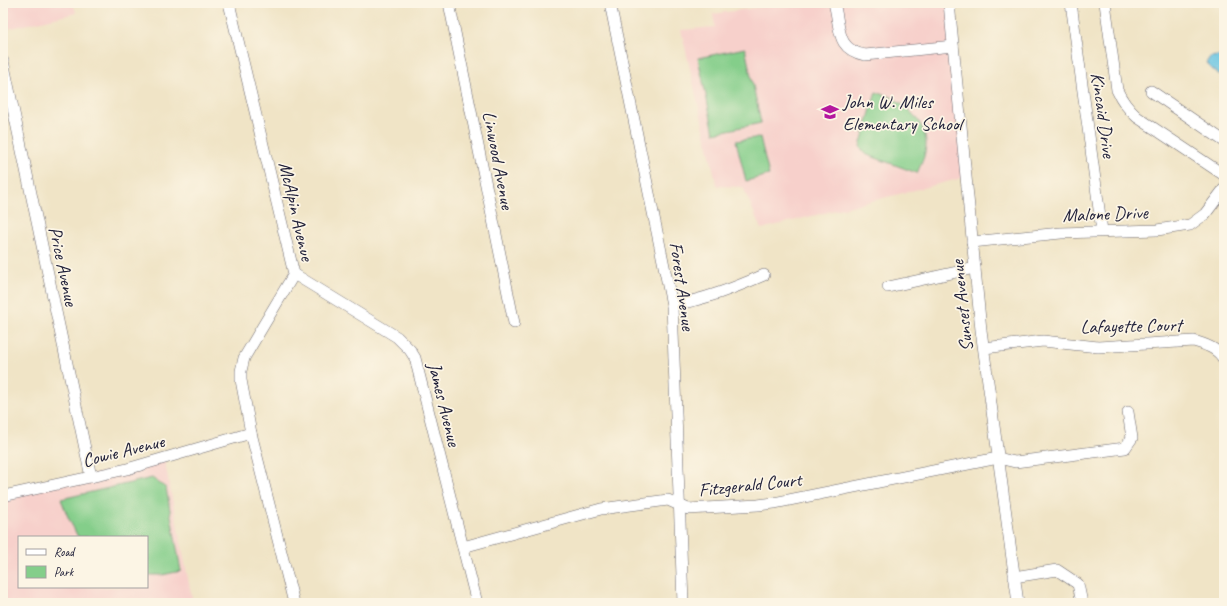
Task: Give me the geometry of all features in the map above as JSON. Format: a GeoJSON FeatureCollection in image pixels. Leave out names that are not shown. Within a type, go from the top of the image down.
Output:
{"type":"FeatureCollection","features":[{"type":"Feature","properties":{"kind":"street","name":"McAlpin Avenue"},"geometry":{"type":"LineString","coordinates":[[229,3],[294,274],[244,358],[241,371],[241,380],[251,433],[294,603]]}},
{"type":"Feature","properties":{"kind":"street","name":"Linwood Avenue"},"geometry":{"type":"LineString","coordinates":[[449,3],[514,324]]}},
{"type":"Feature","properties":{"kind":"street","name":"Forest Avenue"},"geometry":{"type":"LineString","coordinates":[[610,3],[672,305],[683,603]]}},
{"type":"Feature","properties":{"kind":"street"},"geometry":{"type":"LineString","coordinates":[[834,3],[842,39],[846,47],[858,54],[865,55],[953,46]]}},
{"type":"Feature","properties":{"kind":"street","name":"Sunset Avenue"},"geometry":{"type":"LineString","coordinates":[[949,3],[980,330],[984,348],[1018,603]]}},
{"type":"Feature","properties":{"kind":"street","name":"Kincaid Drive"},"geometry":{"type":"LineString","coordinates":[[1071,3],[1102,231]]}},
{"type":"Feature","properties":{"kind":"street"},"geometry":{"type":"LineString","coordinates":[[1105,3],[1117,90],[1122,102],[1137,117],[1224,175]]}},
{"type":"Feature","properties":{"kind":"street","name":"Price Avenue"},"geometry":{"type":"LineString","coordinates":[[3,61],[91,477]]}},
{"type":"Feature","properties":{"kind":"street"},"geometry":{"type":"LineString","coordinates":[[1152,91],[1224,141]]}},
{"type":"Feature","properties":{"kind":"street","name":"Malone Drive"},"geometry":{"type":"LineString","coordinates":[[972,242],[1061,233],[1157,230],[1190,225],[1205,214],[1224,189]]}},
{"type":"Feature","properties":{"kind":"street"},"geometry":{"type":"LineString","coordinates":[[888,287],[974,268]]}},
{"type":"Feature","properties":{"kind":"street","name":"James Avenue"},"geometry":{"type":"LineString","coordinates":[[294,274],[397,337],[410,350],[415,358],[477,603]]}},
{"type":"Feature","properties":{"kind":"street"},"geometry":{"type":"LineString","coordinates":[[672,305],[691,302],[726,291],[764,275]]}},
{"type":"Feature","properties":{"kind":"street","name":"Lafayette Court"},"geometry":{"type":"LineString","coordinates":[[984,348],[1043,341],[1098,347],[1194,341],[1208,345],[1220,354],[1224,360]]}},
{"type":"Feature","properties":{"kind":"street"},"geometry":{"type":"LineString","coordinates":[[998,458],[1015,462],[1125,448],[1132,438],[1128,412]]}},
{"type":"Feature","properties":{"kind":"street","name":"Cowie Avenue"},"geometry":{"type":"LineString","coordinates":[[3,496],[126,469],[251,433]]}},
{"type":"Feature","properties":{"kind":"street","name":"Fitzgerald Court"},"geometry":{"type":"LineString","coordinates":[[463,548],[601,509],[668,500],[688,509],[774,503],[998,458]]}},
{"type":"Feature","properties":{"kind":"street"},"geometry":{"type":"LineString","coordinates":[[1014,577],[1057,570],[1078,584],[1082,603]]}},
{"type":"Feature","properties":{"kind":"shaded area"},"geometry":{"type":"Polygon","coordinates":[[[3,3],[73,3],[76,13],[3,30],[3,3]]]}},
{"type":"Feature","properties":{"kind":"shaded area","name":"John W. Miles Elementary School"},"geometry":{"type":"Polygon","coordinates":[[[788,3],[949,3],[966,177],[761,229],[743,187],[717,186],[681,30],[715,27],[713,14],[788,3]]]}},
{"type":"Feature","properties":{"kind":"shaded area"},"geometry":{"type":"Polygon","coordinates":[[[164,458],[193,603],[3,603],[3,496],[164,458]]]}},
{"type":"Feature","properties":{"kind":"green space"},"geometry":{"type":"Polygon","coordinates":[[[745,48],[761,123],[714,133],[698,58],[745,48]]]}},
{"type":"Feature","properties":{"kind":"green space"},"geometry":{"type":"Polygon","coordinates":[[[876,92],[891,97],[905,107],[912,113],[922,127],[926,143],[924,157],[917,173],[865,154],[860,146],[876,92]]]}},
{"type":"Feature","properties":{"kind":"green space"},"geometry":{"type":"Polygon","coordinates":[[[760,137],[769,175],[746,181],[736,141],[760,137]]]}},
{"type":"Feature","properties":{"kind":"green space"},"geometry":{"type":"Polygon","coordinates":[[[152,478],[166,488],[181,571],[162,575],[148,575],[148,536],[78,536],[61,499],[152,478]]]}},
{"type":"Feature","properties":{"kind":"water"},"geometry":{"type":"Polygon","coordinates":[[[1224,53],[1224,78],[1206,63],[1210,57],[1218,56],[1224,53]]]}},
{"type":"Feature","properties":{"kind":"place","name":"John W. Miles Elementary School"},"geometry":{"type":"Point","coordinates":[830,112]}}]}
